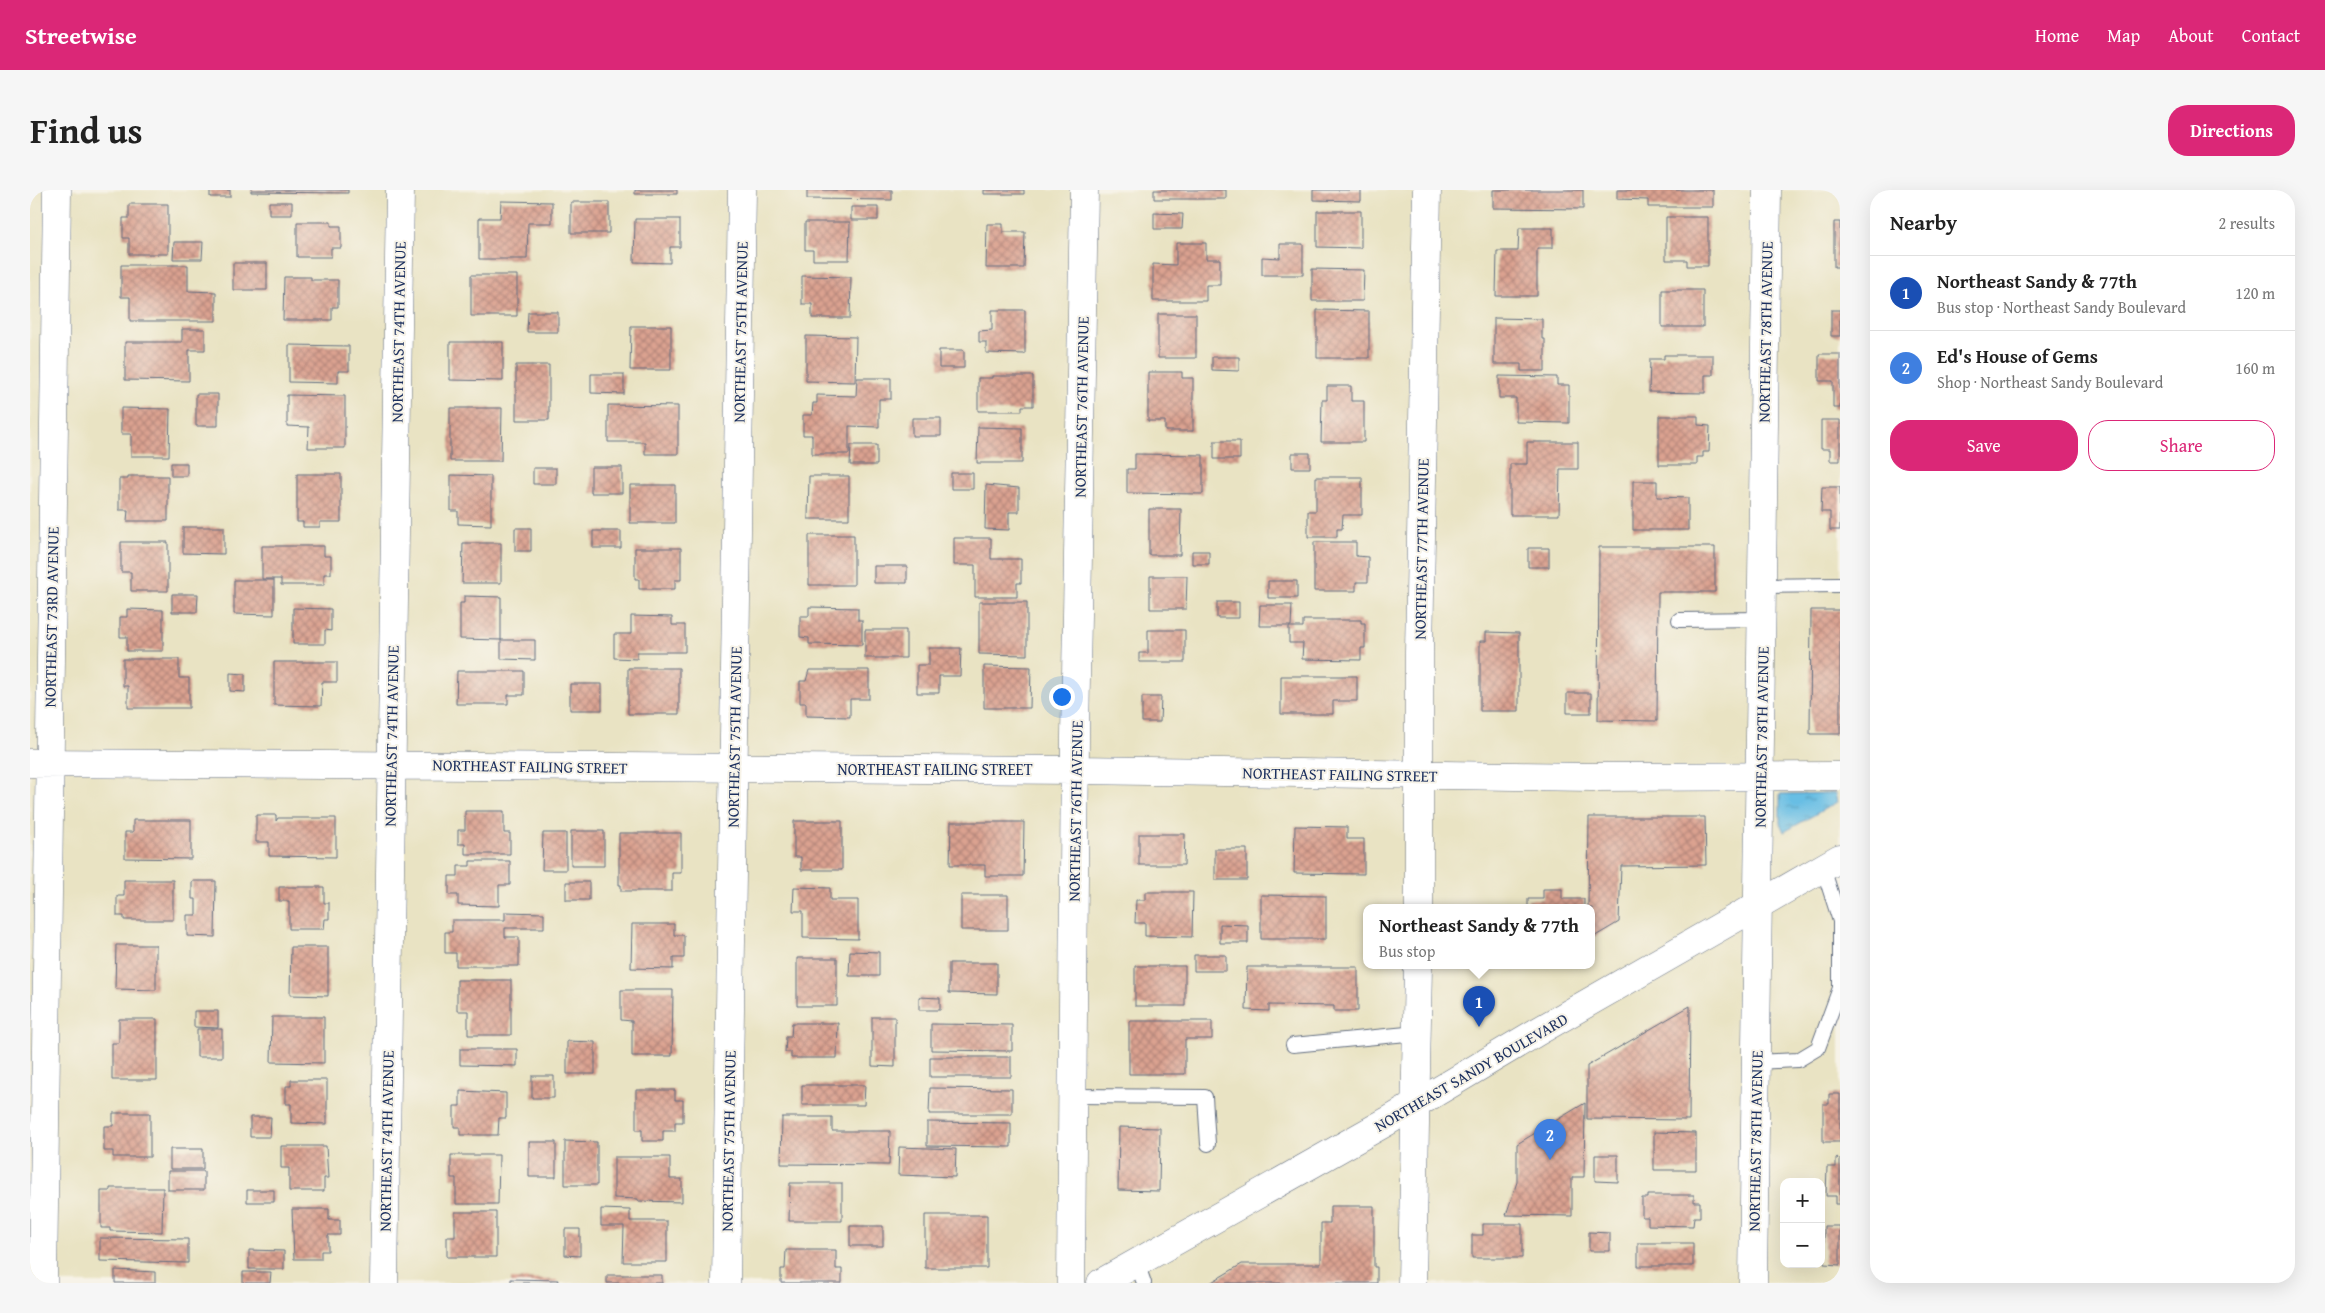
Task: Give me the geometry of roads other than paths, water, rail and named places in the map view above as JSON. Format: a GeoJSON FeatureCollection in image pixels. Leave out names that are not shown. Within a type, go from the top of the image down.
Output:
{"type":"FeatureCollection","features":[{"type":"Feature","properties":{"kind":"street","name":"NORTHEAST 73RD AVENUE"},"geometry":{"type":"LineString","coordinates":[[43,1283],[40,763],[57,190]]}},
{"type":"Feature","properties":{"kind":"street","name":"NORTHEAST 74TH AVENUE"},"geometry":{"type":"LineString","coordinates":[[384,1283],[400,190]]}},
{"type":"Feature","properties":{"kind":"street","name":"NORTHEAST 75TH AVENUE"},"geometry":{"type":"LineString","coordinates":[[726,1283],[742,190]]}},
{"type":"Feature","properties":{"kind":"street","name":"NORTHEAST 76TH AVENUE"},"geometry":{"type":"LineString","coordinates":[[1071,1283],[1075,770],[1084,190]]}},
{"type":"Feature","properties":{"kind":"street","name":"NORTHEAST 77TH AVENUE"},"geometry":{"type":"LineString","coordinates":[[1419,904],[1419,653],[1427,190]]}},
{"type":"Feature","properties":{"kind":"street","name":"NORTHEAST 78TH AVENUE"},"geometry":{"type":"LineString","coordinates":[[1753,1283],[1767,190]]}},
{"type":"Feature","properties":{"kind":"street","name":"NORTHEAST FAILING STREET"},"geometry":{"type":"LineString","coordinates":[[40,763],[1075,770],[1592,777],[1840,776]]}},
{"type":"Feature","properties":{"kind":"street","name":"NORTHEAST SANDY BOULEVARD"},"geometry":{"type":"LineString","coordinates":[[1101,1283],[1141,1273],[1416,1104],[1832,863]]}},
{"type":"Feature","properties":{"kind":"street"},"geometry":{"type":"LineString","coordinates":[[1412,1283],[1418,969]]}},
{"type":"Feature","properties":{"kind":"lane"},"geometry":{"type":"LineString","coordinates":[[1762,586],[1840,585]]}},
{"type":"Feature","properties":{"kind":"lane"},"geometry":{"type":"LineString","coordinates":[[1679,620],[1762,619]]}},
{"type":"Feature","properties":{"kind":"lane"},"geometry":{"type":"LineString","coordinates":[[1756,1062],[1798,1060],[1818,1048],[1840,988],[1840,921],[1832,863]]}},
{"type":"Feature","properties":{"kind":"lane"},"geometry":{"type":"LineString","coordinates":[[1293,1045],[1418,1033]]}},
{"type":"Feature","properties":{"kind":"lane"},"geometry":{"type":"LineString","coordinates":[[1072,1096],[1205,1097],[1208,1144]]}},
{"type":"Feature","properties":{"kind":"water"},"geometry":{"type":"Polygon","coordinates":[[[1835,793],[1837,802],[1784,832],[1780,823],[1780,794],[1835,793]]]}},
{"type":"Feature","properties":{"kind":"place","name":"Northeast Sandy & 77th"},"geometry":{"type":"Point","coordinates":[1479,1027]}},
{"type":"Feature","properties":{"kind":"place","name":"Ed's House of Gems"},"geometry":{"type":"Point","coordinates":[1550,1160]}}]}
